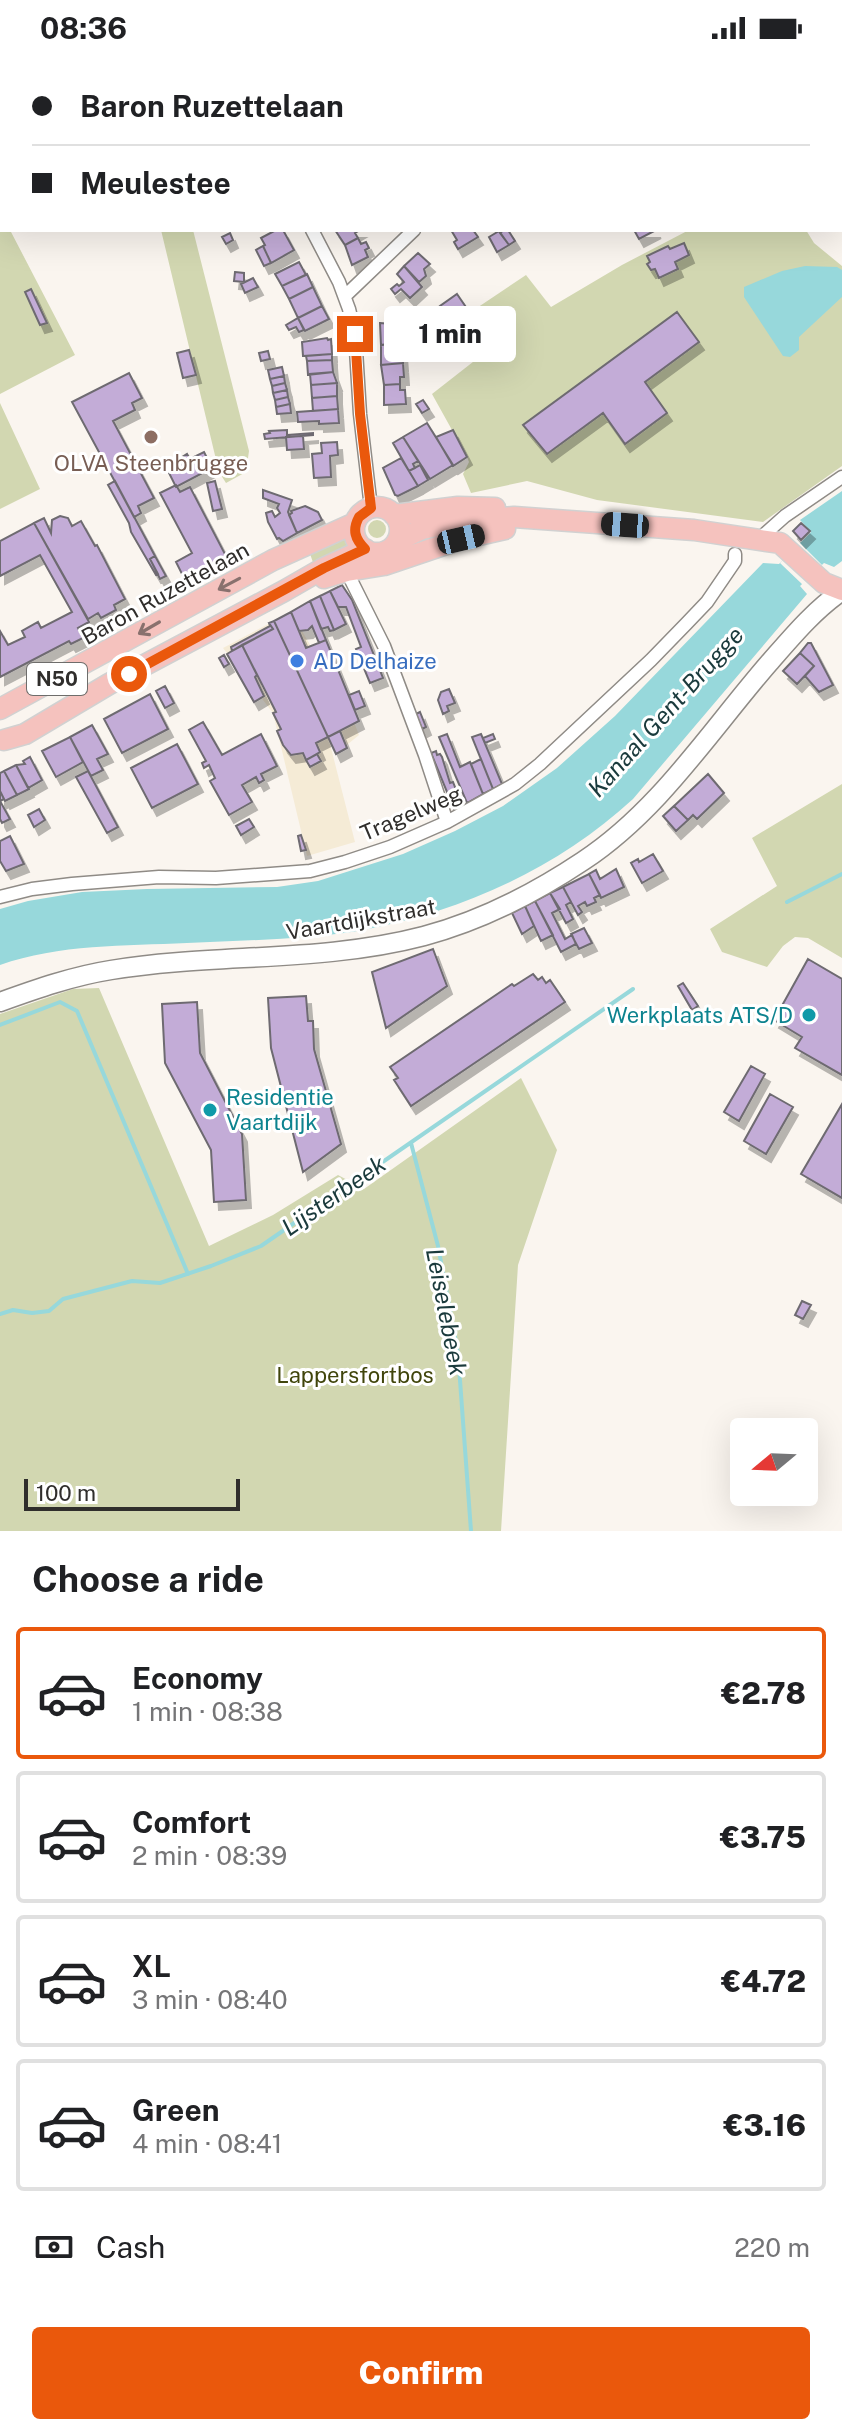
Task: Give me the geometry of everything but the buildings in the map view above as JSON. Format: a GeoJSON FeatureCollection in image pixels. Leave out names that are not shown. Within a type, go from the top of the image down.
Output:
{"type":"FeatureCollection","features":[{"type":"Feature","properties":{"kind":"main road","name":"N50"},"geometry":{"type":"LineString","coordinates":[[355,523],[371,508],[379,507],[394,515],[458,507],[554,509],[589,522]]}},
{"type":"Feature","properties":{"kind":"main road"},"geometry":{"type":"LineString","coordinates":[[394,515],[399,523],[397,541]]}},
{"type":"Feature","properties":{"kind":"main road","name":"N50"},"geometry":{"type":"LineString","coordinates":[[2,741],[38,712],[74,693],[109,684],[324,568],[365,549],[373,553],[383,552],[422,529],[459,522],[514,517],[739,535],[780,543],[813,575],[842,590]]}},
{"type":"Feature","properties":{"kind":"main road","name":"N50"},"geometry":{"type":"LineString","coordinates":[[284,591],[347,571],[384,565],[486,533],[589,522]]}},
{"type":"Feature","properties":{"kind":"main road"},"geometry":{"type":"LineString","coordinates":[[355,523],[358,542],[365,549]]}},
{"type":"Feature","properties":{"kind":"main road","name":"Baron Ruzettelaan"},"geometry":{"type":"LineString","coordinates":[[0,709],[273,560],[355,523]]}},
{"type":"Feature","properties":{"kind":"street"},"geometry":{"type":"LineString","coordinates":[[313,232],[345,296],[355,334],[371,508]]}},
{"type":"Feature","properties":{"kind":"street"},"geometry":{"type":"LineString","coordinates":[[345,296],[412,232]]}},
{"type":"Feature","properties":{"kind":"street"},"geometry":{"type":"LineString","coordinates":[[758,540],[785,516],[842,477]]}},
{"type":"Feature","properties":{"kind":"street","name":"Tragelweg"},"geometry":{"type":"LineString","coordinates":[[0,897],[72,884],[310,871],[390,847],[447,822],[515,784],[608,702],[707,602],[735,561],[735,554]]}},
{"type":"Feature","properties":{"kind":"street"},"geometry":{"type":"LineString","coordinates":[[350,578],[384,646],[447,822]]}},
{"type":"Feature","properties":{"kind":"street","name":"Vaartdijkstraat"},"geometry":{"type":"LineString","coordinates":[[0,1002],[79,976],[113,970],[298,956],[390,943],[456,926],[496,909],[581,863],[643,813],[779,652],[842,590]]}},
{"type":"Feature","properties":{"kind":"shaded area"},"geometry":{"type":"Polygon","coordinates":[[[291,612],[352,717],[359,735],[336,754],[330,744],[355,842],[307,856],[273,713],[223,648],[291,612]]]}},
{"type":"Feature","properties":{"kind":"green space"},"geometry":{"type":"Polygon","coordinates":[[[0,232],[11,232],[75,355],[0,394],[0,232]]]}},
{"type":"Feature","properties":{"kind":"green space"},"geometry":{"type":"Polygon","coordinates":[[[161,232],[194,232],[249,451],[246,472],[226,483],[219,472],[161,232]]]}},
{"type":"Feature","properties":{"kind":"green space"},"geometry":{"type":"Polygon","coordinates":[[[685,232],[807,232],[814,243],[842,266],[842,466],[763,522],[597,500],[527,481],[471,493],[463,474],[469,462],[432,394],[478,358],[450,326],[526,275],[551,307],[685,232]]]}},
{"type":"Feature","properties":{"kind":"green space"},"geometry":{"type":"Polygon","coordinates":[[[0,403],[40,489],[0,509],[0,403]]]}},
{"type":"Feature","properties":{"kind":"green space"},"geometry":{"type":"Polygon","coordinates":[[[373,520],[381,520],[386,529],[384,536],[373,538],[368,533],[368,525],[373,520]]]}},
{"type":"Feature","properties":{"kind":"green space"},"geometry":{"type":"Polygon","coordinates":[[[346,534],[353,549],[315,568],[309,551],[346,534]]]}},
{"type":"Feature","properties":{"kind":"green space"},"geometry":{"type":"Polygon","coordinates":[[[842,784],[842,958],[808,938],[795,937],[783,946],[767,967],[722,952],[710,929],[777,886],[752,838],[842,784]]]}},
{"type":"Feature","properties":{"kind":"green space","name":"Lappersfortbos"},"geometry":{"type":"Polygon","coordinates":[[[99,988],[209,1246],[273,1215],[338,1175],[364,1189],[521,1078],[557,1150],[518,1265],[501,1531],[0,1531],[0,1014],[73,989],[99,988]]]}},
{"type":"Feature","properties":{"kind":"water"},"geometry":{"type":"Polygon","coordinates":[[[805,266],[837,267],[842,270],[842,297],[799,337],[799,350],[790,357],[783,356],[744,297],[744,287],[782,271],[805,266]]]}},
{"type":"Feature","properties":{"kind":"water","name":"Kanaal Gent-Brugge"},"geometry":{"type":"Polygon","coordinates":[[[842,491],[842,561],[834,567],[824,563],[800,586],[807,594],[633,799],[604,824],[541,866],[437,911],[363,930],[297,938],[92,947],[45,953],[0,965],[0,909],[82,892],[277,887],[318,881],[403,854],[503,806],[557,768],[615,716],[763,563],[779,564],[811,532],[800,520],[842,491]]]}},
{"type":"Feature","properties":{"kind":"pier"},"geometry":{"type":"Polygon","coordinates":[[[799,542],[822,565],[803,585],[780,563],[799,542]]]}},
{"type":"Feature","properties":{"kind":"waterway","name":"Lijsterbeek"},"geometry":{"type":"LineString","coordinates":[[787,902],[842,874]]}},
{"type":"Feature","properties":{"kind":"waterway","name":"Lijsterbeek"},"geometry":{"type":"LineString","coordinates":[[0,1314],[13,1310],[32,1313],[49,1311],[63,1299],[132,1281],[160,1283],[261,1246],[633,989]]}},
{"type":"Feature","properties":{"kind":"waterway"},"geometry":{"type":"LineString","coordinates":[[0,1025],[60,1002],[77,1011],[188,1274]]}},
{"type":"Feature","properties":{"kind":"waterway","name":"Leiselebeek"},"geometry":{"type":"LineString","coordinates":[[411,1143],[438,1246],[458,1353],[471,1531]]}},
{"type":"Feature","properties":{"kind":"place","name":"OLVA Steenbrugge"},"geometry":{"type":"Point","coordinates":[151,437]}},
{"type":"Feature","properties":{"kind":"place","name":"AD Delhaize"},"geometry":{"type":"Point","coordinates":[297,661]}},
{"type":"Feature","properties":{"kind":"place","name":"Werkplaats ATS/D"},"geometry":{"type":"Point","coordinates":[809,1015]}},
{"type":"Feature","properties":{"kind":"place","name":"Residentie Vaartdijk"},"geometry":{"type":"Point","coordinates":[210,1110]}},
{"type":"Feature","properties":{"kind":"route"},"geometry":{"type":"LineString","coordinates":[[129,674],[324,568],[365,549],[355,533],[355,523],[364,511],[371,508],[355,334]]}}]}
